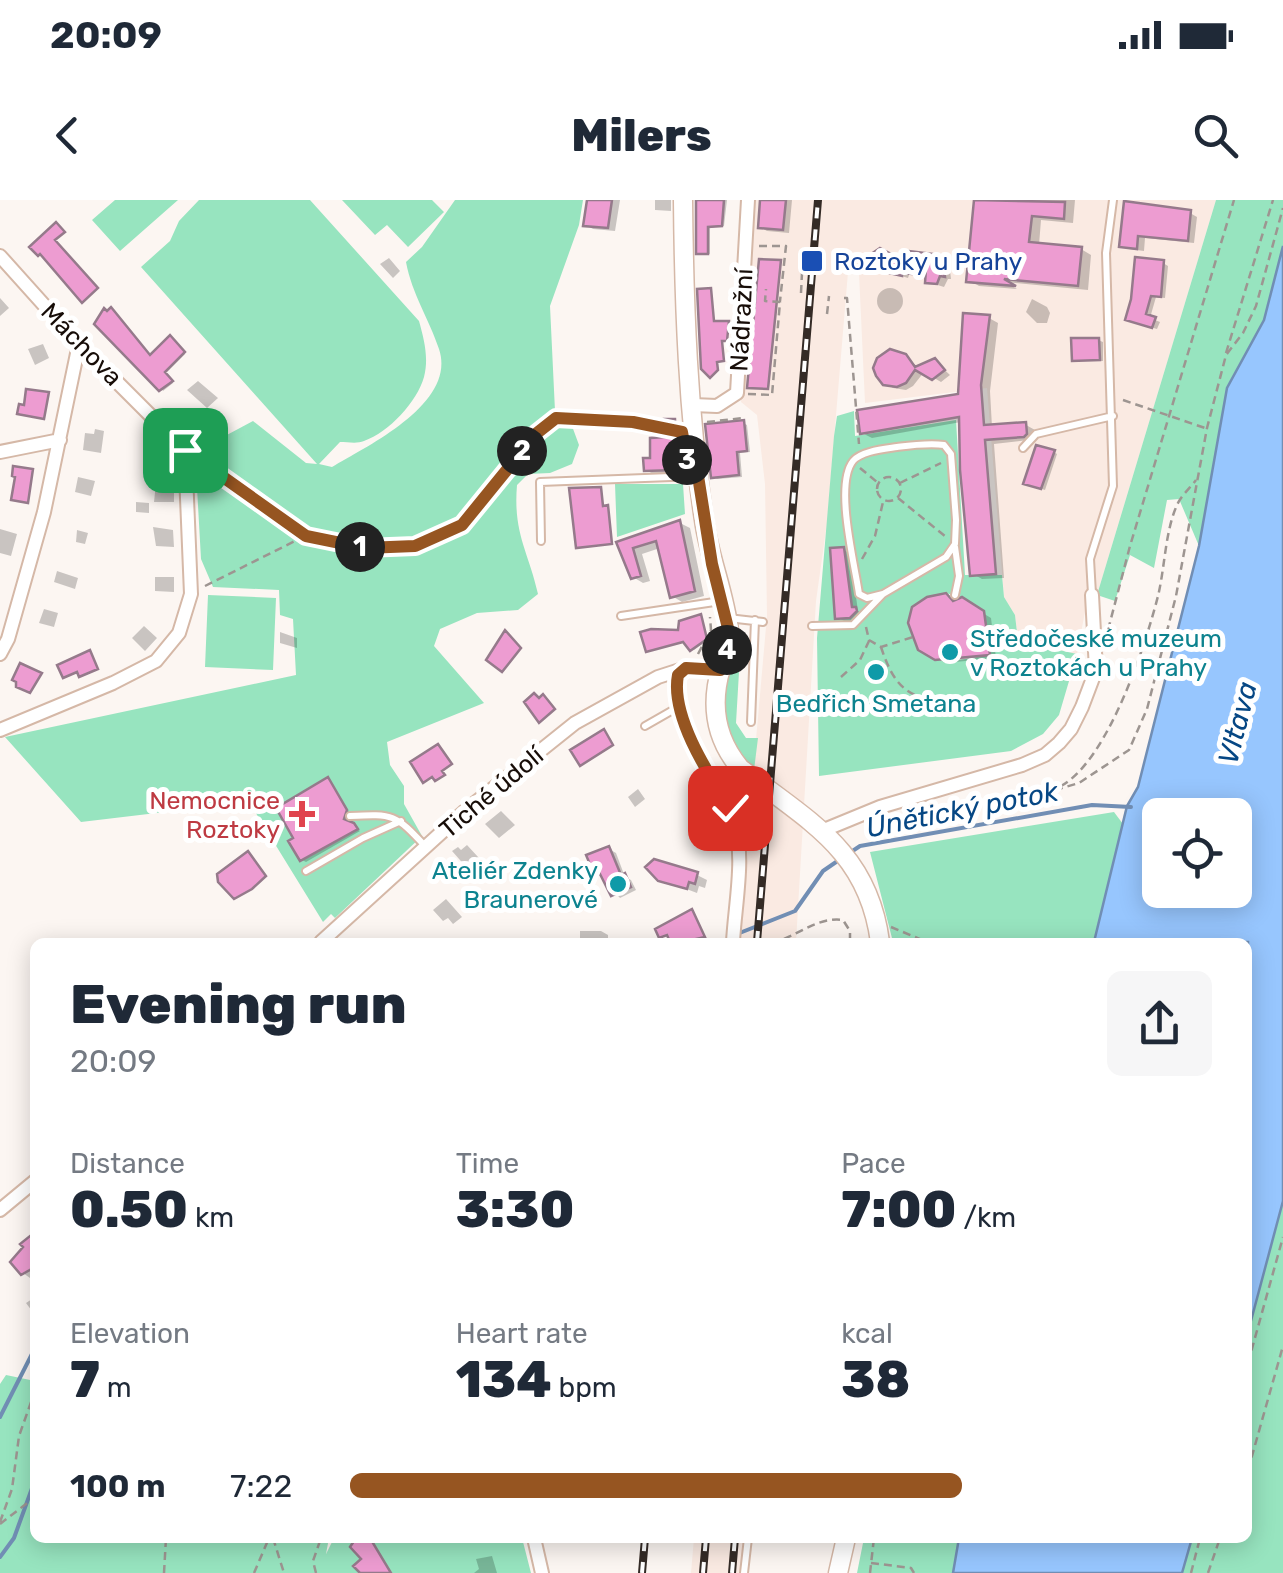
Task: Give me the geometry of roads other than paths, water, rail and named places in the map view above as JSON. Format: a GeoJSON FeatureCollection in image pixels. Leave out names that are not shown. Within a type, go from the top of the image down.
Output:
{"type":"FeatureCollection","features":[{"type":"Feature","properties":{"kind":"main road","name":"Nádražní"},"geometry":{"type":"LineString","coordinates":[[684,200],[684,285],[698,476],[719,608],[730,642],[720,670],[715,713],[718,729],[729,755],[754,780],[829,836],[853,866],[864,886],[879,938]]}},
{"type":"Feature","properties":{"kind":"main road"},"geometry":{"type":"LineString","coordinates":[[838,1573],[845,1543]]}},
{"type":"Feature","properties":{"kind":"street","name":"Nádražní"},"geometry":{"type":"LineString","coordinates":[[693,405],[717,406],[736,393],[748,200]]}},
{"type":"Feature","properties":{"kind":"street","name":"Máchova"},"geometry":{"type":"LineString","coordinates":[[0,256],[79,344],[185,450],[190,594],[179,632],[156,660],[114,683],[0,730]]}},
{"type":"Feature","properties":{"kind":"street"},"geometry":{"type":"LineString","coordinates":[[0,654],[13,621],[60,440],[79,344]]}},
{"type":"Feature","properties":{"kind":"street"},"geometry":{"type":"LineString","coordinates":[[0,452],[60,440]]}},
{"type":"Feature","properties":{"kind":"street"},"geometry":{"type":"LineString","coordinates":[[829,836],[880,807],[1022,765],[1058,743],[1077,718],[1096,670],[1092,596]]}},
{"type":"Feature","properties":{"kind":"street","name":"Tiché údolí"},"geometry":{"type":"LineString","coordinates":[[326,938],[426,847],[575,723],[658,677],[693,667],[720,670]]}},
{"type":"Feature","properties":{"kind":"street"},"geometry":{"type":"LineString","coordinates":[[680,672],[677,685],[698,758],[723,789],[733,817],[738,843],[733,938]]}},
{"type":"Feature","properties":{"kind":"street"},"geometry":{"type":"LineString","coordinates":[[0,1210],[30,1185]]}},
{"type":"Feature","properties":{"kind":"street"},"geometry":{"type":"LineString","coordinates":[[535,1543],[542,1573]]}},
{"type":"Feature","properties":{"kind":"lane"},"geometry":{"type":"LineString","coordinates":[[1092,596],[1090,559],[1114,486],[1106,253],[1113,200]]}},
{"type":"Feature","properties":{"kind":"lane"},"geometry":{"type":"LineString","coordinates":[[1023,448],[1036,434],[1113,416]]}},
{"type":"Feature","properties":{"kind":"lane"},"geometry":{"type":"LineString","coordinates":[[955,544],[946,557],[882,594],[867,598],[859,594],[846,493],[852,462],[862,455],[930,443],[944,445],[951,458],[956,520],[959,576],[955,595]]}},
{"type":"Feature","properties":{"kind":"lane"},"geometry":{"type":"LineString","coordinates":[[541,540],[540,482],[698,476]]}},
{"type":"Feature","properties":{"kind":"lane"},"geometry":{"type":"LineString","coordinates":[[812,626],[853,626],[882,594]]}},
{"type":"Feature","properties":{"kind":"lane"},"geometry":{"type":"LineString","coordinates":[[621,616],[719,608],[759,621],[750,722]]}},
{"type":"Feature","properties":{"kind":"lane"},"geometry":{"type":"LineString","coordinates":[[645,726],[682,706]]}},
{"type":"Feature","properties":{"kind":"lane"},"geometry":{"type":"LineString","coordinates":[[350,816],[386,814],[401,821],[426,847]]}},
{"type":"Feature","properties":{"kind":"lane"},"geometry":{"type":"LineString","coordinates":[[306,871],[401,821]]}},
{"type":"Feature","properties":{"kind":"lane"},"geometry":{"type":"LineString","coordinates":[[744,1573],[747,1543]]}},
{"type":"Feature","properties":{"kind":"water","name":"Vltava"},"geometry":{"type":"Polygon","coordinates":[[[1283,246],[1283,1201],[1252,1317],[1252,938],[1095,938],[1199,546],[1227,388],[1264,320],[1283,246]]]}},
{"type":"Feature","properties":{"kind":"water"},"geometry":{"type":"Polygon","coordinates":[[[958,1543],[1191,1543],[1182,1573],[953,1573],[958,1543]]]}},
{"type":"Feature","properties":{"kind":"waterway","name":"Únětický potok"},"geometry":{"type":"LineString","coordinates":[[851,852],[860,846],[1092,805],[1131,807]]}},
{"type":"Feature","properties":{"kind":"waterway","name":"Únětický potok"},"geometry":{"type":"LineString","coordinates":[[737,934],[795,911],[823,871],[839,860]]}},
{"type":"Feature","properties":{"kind":"waterway"},"geometry":{"type":"LineString","coordinates":[[0,1417],[30,1358]]}},
{"type":"Feature","properties":{"kind":"waterway","name":"Únětický potok"},"geometry":{"type":"LineString","coordinates":[[0,1557],[14,1538],[30,1494]]}},
{"type":"Feature","properties":{"kind":"railway"},"geometry":{"type":"LineString","coordinates":[[757,938],[818,200]]}},
{"type":"Feature","properties":{"kind":"railway"},"geometry":{"type":"LineString","coordinates":[[642,1573],[645,1543]]}},
{"type":"Feature","properties":{"kind":"railway"},"geometry":{"type":"LineString","coordinates":[[703,1573],[706,1543]]}},
{"type":"Feature","properties":{"kind":"railway"},"geometry":{"type":"LineString","coordinates":[[732,1573],[735,1543]]}},
{"type":"Feature","properties":{"kind":"place","name":"Roztoky u Prahy"},"geometry":{"type":"Point","coordinates":[812,261]}},
{"type":"Feature","properties":{"kind":"place","name":"Středočeské muzeum v Roztokách u Prahy"},"geometry":{"type":"Point","coordinates":[950,652]}},
{"type":"Feature","properties":{"kind":"place","name":"Bedřich Smetana"},"geometry":{"type":"Point","coordinates":[876,672]}},
{"type":"Feature","properties":{"kind":"place","name":"Nemocnice Roztoky"},"geometry":{"type":"Point","coordinates":[302,814]}},
{"type":"Feature","properties":{"kind":"place","name":"Ateliér Zdenky Braunerové"},"geometry":{"type":"Point","coordinates":[618,884]}}]}
